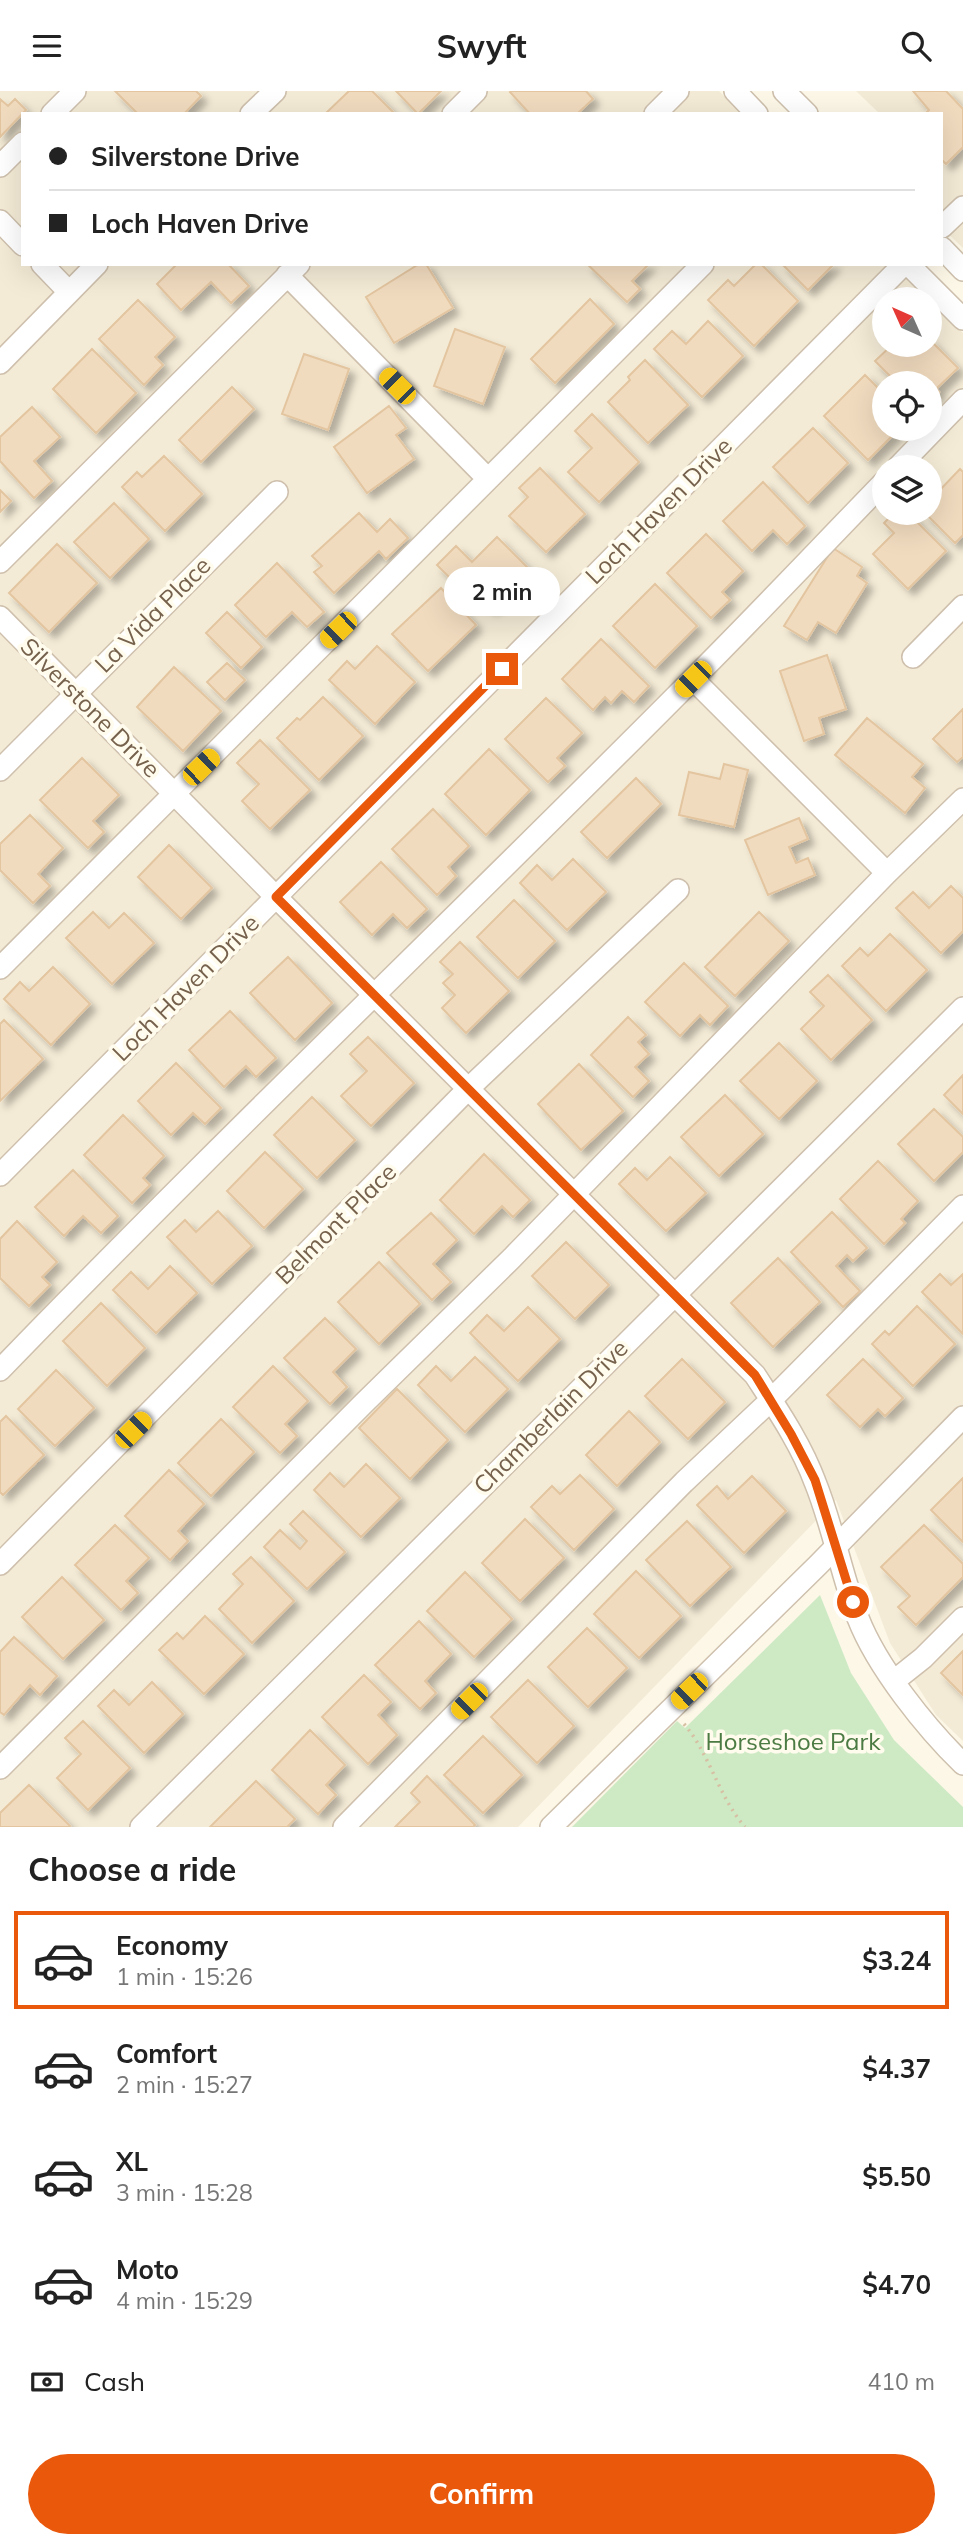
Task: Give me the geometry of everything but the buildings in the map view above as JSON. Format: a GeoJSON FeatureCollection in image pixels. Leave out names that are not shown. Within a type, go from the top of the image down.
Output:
{"type":"FeatureCollection","features":[{"type":"Feature","properties":{"kind":"street"},"geometry":{"type":"LineString","coordinates":[[253,112],[275,91]]}},
{"type":"Feature","properties":{"kind":"street"},"geometry":{"type":"LineString","coordinates":[[455,112],[476,91]]}},
{"type":"Feature","properties":{"kind":"street"},"geometry":{"type":"LineString","coordinates":[[658,112],[678,91]]}},
{"type":"Feature","properties":{"kind":"street"},"geometry":{"type":"LineString","coordinates":[[735,91],[755,112]]}},
{"type":"Feature","properties":{"kind":"street"},"geometry":{"type":"LineString","coordinates":[[784,91],[805,112]]}},
{"type":"Feature","properties":{"kind":"street"},"geometry":{"type":"LineString","coordinates":[[0,166],[21,145]]}},
{"type":"Feature","properties":{"kind":"street"},"geometry":{"type":"LineString","coordinates":[[943,226],[963,207]]}},
{"type":"Feature","properties":{"kind":"street"},"geometry":{"type":"LineString","coordinates":[[0,221],[21,243]]}},
{"type":"Feature","properties":{"kind":"street"},"geometry":{"type":"LineString","coordinates":[[943,249],[963,270]]}},
{"type":"Feature","properties":{"kind":"street"},"geometry":{"type":"LineString","coordinates":[[44,266],[69,292]]}},
{"type":"Feature","properties":{"kind":"street"},"geometry":{"type":"LineString","coordinates":[[0,363],[95,266]]}},
{"type":"Feature","properties":{"kind":"street"},"geometry":{"type":"LineString","coordinates":[[0,968],[701,266]]}},
{"type":"Feature","properties":{"kind":"street","name":"Loch Haven Drive"},"geometry":{"type":"LineString","coordinates":[[0,1175],[904,266]]}},
{"type":"Feature","properties":{"kind":"street"},"geometry":{"type":"LineString","coordinates":[[908,266],[963,319]]}},
{"type":"Feature","properties":{"kind":"street"},"geometry":{"type":"LineString","coordinates":[[0,562],[293,270],[488,479]]}},
{"type":"Feature","properties":{"kind":"street"},"geometry":{"type":"LineString","coordinates":[[910,455],[963,400]]}},
{"type":"Feature","properties":{"kind":"street","name":"La Vida Place"},"geometry":{"type":"LineString","coordinates":[[0,769],[277,492]]}},
{"type":"Feature","properties":{"kind":"street"},"geometry":{"type":"LineString","coordinates":[[0,1370],[206,1159],[693,679],[872,494]]}},
{"type":"Feature","properties":{"kind":"street"},"geometry":{"type":"LineString","coordinates":[[913,657],[963,606]]}},
{"type":"Feature","properties":{"kind":"street","name":"Silverstone Drive"},"geometry":{"type":"LineString","coordinates":[[0,617],[755,1375],[815,1480],[859,1620],[894,1681],[921,1719],[963,1764]]}},
{"type":"Feature","properties":{"kind":"street"},"geometry":{"type":"LineString","coordinates":[[693,679],[887,873]]}},
{"type":"Feature","properties":{"kind":"street"},"geometry":{"type":"LineString","coordinates":[[0,1768],[512,1258],[887,873],[963,799]]}},
{"type":"Feature","properties":{"kind":"street","name":"Belmont Place"},"geometry":{"type":"LineString","coordinates":[[0,1564],[469,1087],[678,890]]}},
{"type":"Feature","properties":{"kind":"street","name":"Chamberlain Drive"},"geometry":{"type":"LineString","coordinates":[[141,1827],[963,1008]]}},
{"type":"Feature","properties":{"kind":"street"},"geometry":{"type":"LineString","coordinates":[[344,1827],[684,1482],[771,1400],[963,1206]]}},
{"type":"Feature","properties":{"kind":"street"},"geometry":{"type":"LineString","coordinates":[[551,1827],[836,1547],[963,1417]]}},
{"type":"Feature","properties":{"kind":"street"},"geometry":{"type":"LineString","coordinates":[[894,1681],[923,1658],[963,1618]]}},
{"type":"Feature","properties":{"kind":"path"},"geometry":{"type":"LineString","coordinates":[[671,1709],[689,1730],[720,1790],[745,1827]]}},
{"type":"Feature","properties":{"kind":"shaded area"},"geometry":{"type":"Polygon","coordinates":[[[0,91],[719,91],[740,112],[21,112],[21,266],[896,266],[917,287],[872,287],[872,357],[942,357],[942,313],[963,333],[963,1741],[936,1715],[890,1643],[836,1500],[518,1827],[0,1827],[0,91]]]}},
{"type":"Feature","properties":{"kind":"shaded area"},"geometry":{"type":"Polygon","coordinates":[[[856,91],[963,91],[963,248],[943,229],[943,112],[878,112],[856,91]]]}},
{"type":"Feature","properties":{"kind":"green space","name":"Horseshoe Park"},"geometry":{"type":"Polygon","coordinates":[[[820,1595],[851,1673],[894,1740],[963,1807],[963,1827],[572,1827],[677,1721],[685,1728],[820,1595]]]}},
{"type":"Feature","properties":{"kind":"route"},"geometry":{"type":"LineString","coordinates":[[502,669],[276,897],[755,1375],[815,1480],[853,1602]]}}]}
